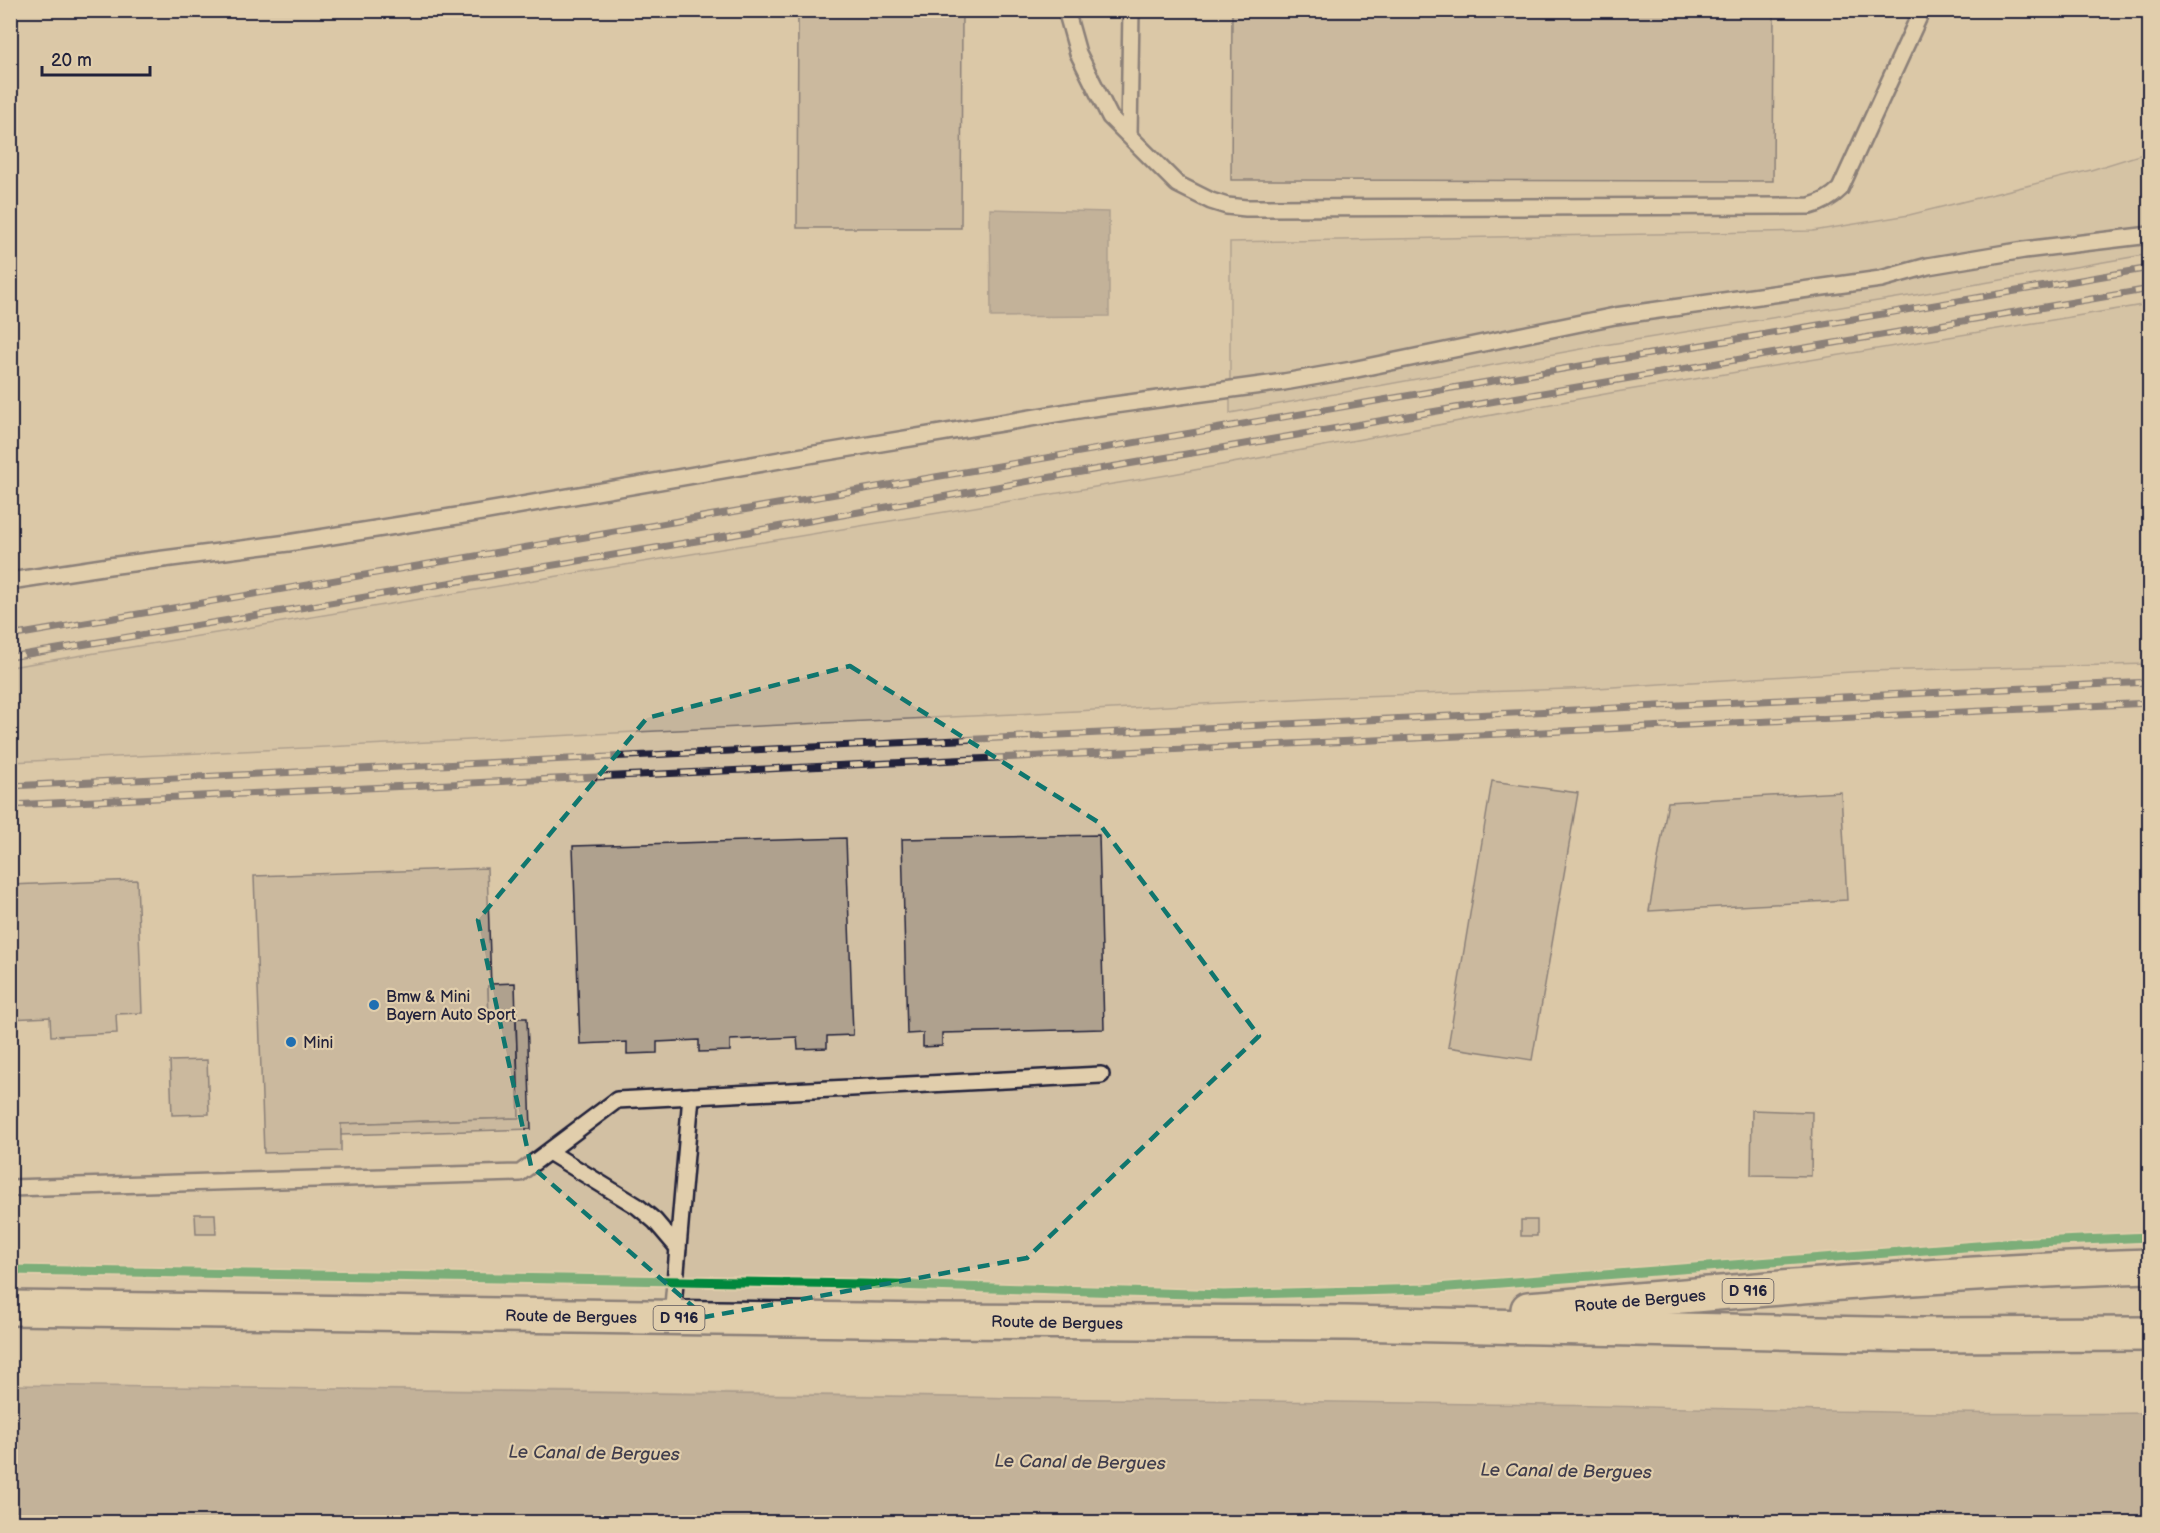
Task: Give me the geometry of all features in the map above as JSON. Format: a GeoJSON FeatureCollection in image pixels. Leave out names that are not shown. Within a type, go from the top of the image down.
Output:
{"type":"FeatureCollection","features":[{"type":"Feature","properties":{"kind":"main road","name":"Route de Bergues"},"geometry":{"type":"LineString","coordinates":[[1347,1323],[1948,1276],[2051,1269],[2150,1266]]}},
{"type":"Feature","properties":{"kind":"main road","name":"Route de Bergues"},"geometry":{"type":"LineString","coordinates":[[10,1308],[1179,1324],[1347,1323],[1964,1335],[2150,1334]]}},
{"type":"Feature","properties":{"kind":"main road"},"geometry":{"type":"LineString","coordinates":[[1964,1335],[2150,1312]]}},
{"type":"Feature","properties":{"kind":"lane"},"geometry":{"type":"LineString","coordinates":[[1066,10],[1078,53],[1110,117],[1177,184],[1211,201],[1246,208],[1810,206],[1832,198],[1840,189],[1922,10]]}},
{"type":"Feature","properties":{"kind":"lane"},"geometry":{"type":"LineString","coordinates":[[1129,135],[1131,10]]}},
{"type":"Feature","properties":{"kind":"lane"},"geometry":{"type":"LineString","coordinates":[[10,581],[288,543],[470,514],[1074,411],[1329,374],[1615,316],[1881,279],[1928,266],[2024,250],[2150,235]]}},
{"type":"Feature","properties":{"kind":"lane"},"geometry":{"type":"LineString","coordinates":[[10,1188],[520,1173],[617,1100],[1101,1075]]}},
{"type":"Feature","properties":{"kind":"lane"},"geometry":{"type":"LineString","coordinates":[[672,1318],[691,1096]]}},
{"type":"Feature","properties":{"kind":"lane"},"geometry":{"type":"LineString","coordinates":[[549,1152],[637,1206],[655,1221],[678,1248]]}},
{"type":"Feature","properties":{"kind":"highlighted area"},"geometry":{"type":"Polygon","coordinates":[[[850,666],[1098,822],[1259,1036],[1027,1258],[705,1317],[531,1166],[478,920],[647,718],[850,666]]]}},
{"type":"Feature","properties":{"kind":"shaded area"},"geometry":{"type":"Polygon","coordinates":[[[11,11],[2149,11],[2149,1413],[2046,1415],[1631,1406],[307,1387],[11,1385],[11,11]]]}},
{"type":"Feature","properties":{"kind":"shaded area"},"geometry":{"type":"Polygon","coordinates":[[[2149,152],[2149,254],[1915,295],[1598,346],[1230,413],[1230,242],[1813,231],[1909,215],[2091,170],[2149,152]]]}},
{"type":"Feature","properties":{"kind":"shaded area"},"geometry":{"type":"Polygon","coordinates":[[[2149,304],[2149,664],[1868,671],[1597,688],[1330,697],[11,762],[11,667],[1173,474],[1616,392],[2149,304]]]}},
{"type":"Feature","properties":{"kind":"water"},"geometry":{"type":"Polygon","coordinates":[[[990,209],[1109,212],[1109,316],[991,317],[990,209]]]}},
{"type":"Feature","properties":{"kind":"water","name":"Le Canal de Bergues"},"geometry":{"type":"Polygon","coordinates":[[[11,1385],[747,1393],[1899,1412],[2149,1413],[2149,1522],[240,1522],[11,1519],[11,1385]]]}},
{"type":"Feature","properties":{"kind":"building"},"geometry":{"type":"Polygon","coordinates":[[[798,10],[962,10],[961,228],[797,228],[798,10]]]}},
{"type":"Feature","properties":{"kind":"building"},"geometry":{"type":"Polygon","coordinates":[[[1232,10],[1774,10],[1773,181],[1231,180],[1232,10]]]}},
{"type":"Feature","properties":{"kind":"building"},"geometry":{"type":"Polygon","coordinates":[[[1492,781],[1578,793],[1532,1060],[1448,1047],[1492,781]]]}},
{"type":"Feature","properties":{"kind":"building"},"geometry":{"type":"Polygon","coordinates":[[[1841,792],[1847,900],[1649,911],[1668,802],[1841,792]]]}},
{"type":"Feature","properties":{"kind":"building"},"geometry":{"type":"Polygon","coordinates":[[[1099,835],[1104,1029],[942,1033],[942,1046],[923,1047],[923,1033],[907,1034],[902,839],[1099,835]]]}},
{"type":"Feature","properties":{"kind":"building"},"geometry":{"type":"Polygon","coordinates":[[[846,838],[853,1035],[827,1036],[827,1048],[798,1049],[797,1037],[730,1040],[730,1051],[699,1052],[699,1040],[657,1042],[657,1053],[627,1054],[627,1042],[580,1044],[573,846],[846,838]]]}},
{"type":"Feature","properties":{"kind":"building","name":"Bmw & Mini Bayern Auto Sport"},"geometry":{"type":"Polygon","coordinates":[[[487,868],[491,986],[488,986],[489,1019],[516,1018],[519,1118],[341,1124],[341,1151],[264,1153],[254,876],[487,868]]]}},
{"type":"Feature","properties":{"kind":"building"},"geometry":{"type":"Polygon","coordinates":[[[137,880],[142,1013],[116,1014],[117,1033],[51,1036],[50,1017],[10,1019],[10,885],[137,880]]]}},
{"type":"Feature","properties":{"kind":"building"},"geometry":{"type":"Polygon","coordinates":[[[515,983],[516,1018],[489,1019],[488,986],[515,983]]]}},
{"type":"Feature","properties":{"kind":"building"},"geometry":{"type":"Polygon","coordinates":[[[516,1018],[527,1018],[531,1129],[341,1135],[341,1124],[519,1118],[516,1018]]]}},
{"type":"Feature","properties":{"kind":"building"},"geometry":{"type":"Polygon","coordinates":[[[207,1060],[209,1114],[172,1115],[170,1061],[207,1060]]]}},
{"type":"Feature","properties":{"kind":"building"},"geometry":{"type":"Polygon","coordinates":[[[1752,1110],[1812,1112],[1811,1176],[1751,1175],[1752,1110]]]}},
{"type":"Feature","properties":{"kind":"building"},"geometry":{"type":"Polygon","coordinates":[[[195,1214],[215,1214],[216,1234],[196,1234],[195,1214]]]}},
{"type":"Feature","properties":{"kind":"building"},"geometry":{"type":"Polygon","coordinates":[[[1521,1220],[1537,1220],[1537,1236],[1521,1236],[1521,1220]]]}},
{"type":"Feature","properties":{"kind":"railway"},"geometry":{"type":"LineString","coordinates":[[10,636],[2150,268]]}},
{"type":"Feature","properties":{"kind":"railway"},"geometry":{"type":"LineString","coordinates":[[10,657],[732,535],[1052,477],[2150,289]]}},
{"type":"Feature","properties":{"kind":"railway"},"geometry":{"type":"LineString","coordinates":[[10,786],[2150,682]]}},
{"type":"Feature","properties":{"kind":"railway"},"geometry":{"type":"LineString","coordinates":[[10,805],[2150,703]]}},
{"type":"Feature","properties":{"kind":"cycle path"},"geometry":{"type":"LineString","coordinates":[[10,1270],[862,1284],[1224,1295],[1424,1289],[2016,1243],[2150,1237]]}},
{"type":"Feature","properties":{"kind":"place","name":"Bmw & Mini Bayern Auto Sport"},"geometry":{"type":"Point","coordinates":[374,1005]}},
{"type":"Feature","properties":{"kind":"place","name":"Mini"},"geometry":{"type":"Point","coordinates":[291,1042]}}]}
